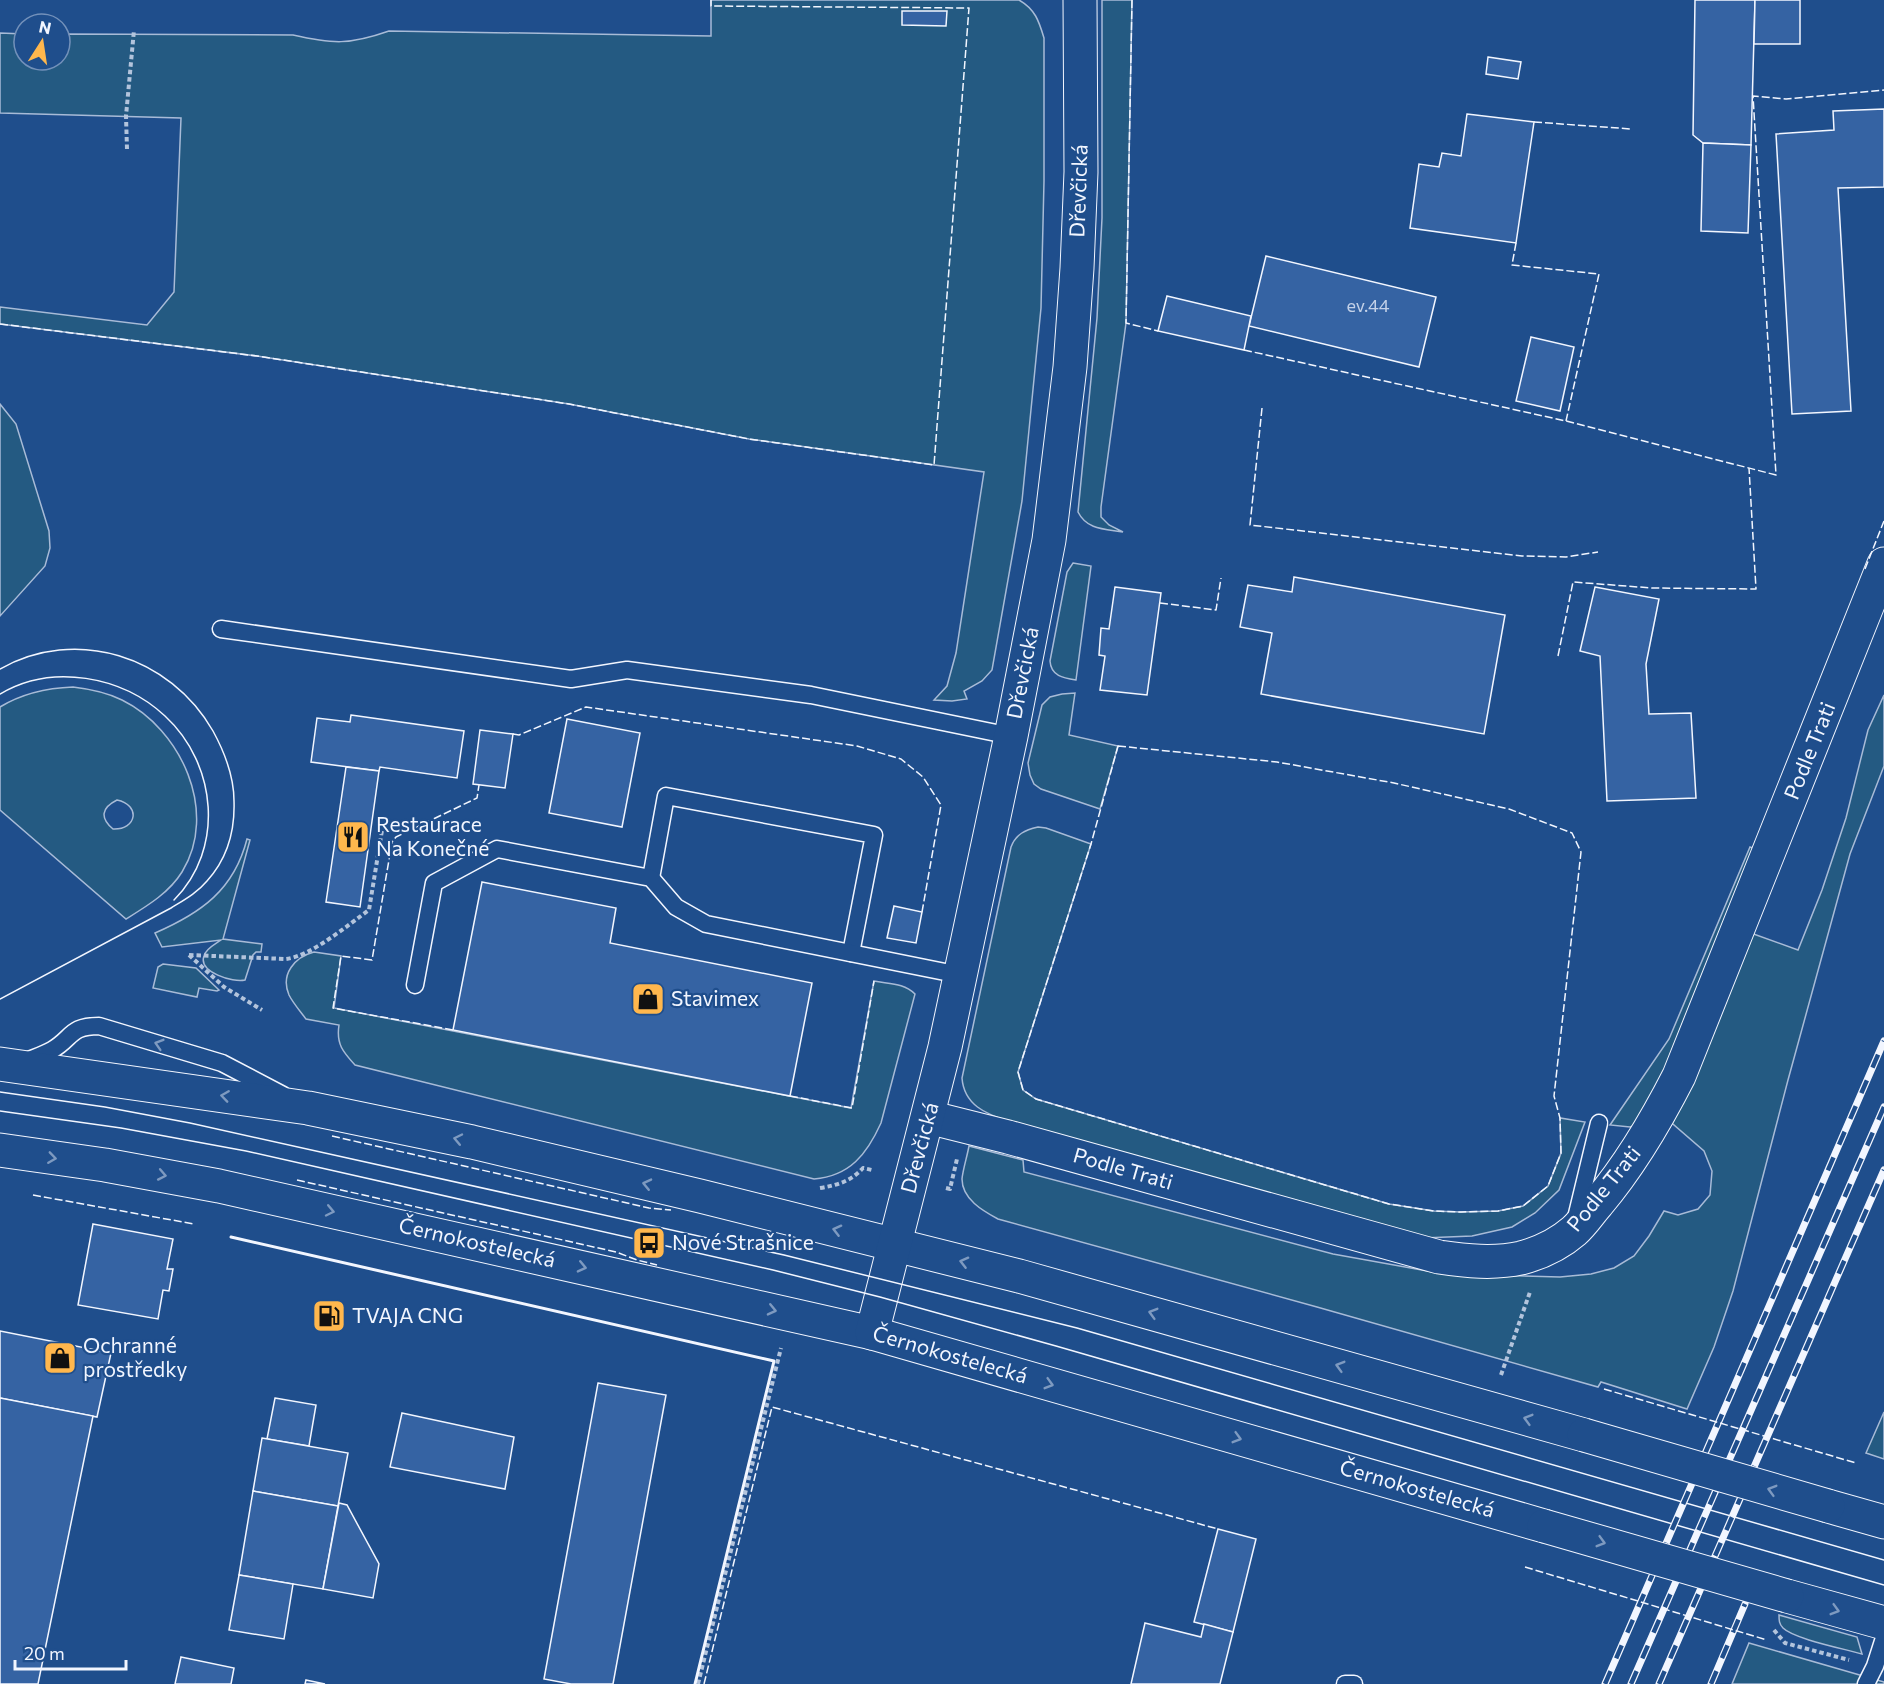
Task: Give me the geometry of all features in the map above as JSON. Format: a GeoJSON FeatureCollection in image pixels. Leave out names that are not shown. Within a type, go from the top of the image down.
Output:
{"type":"FeatureCollection","features":[{"type":"Feature","properties":{"kind":"main road","name":"Dřevčická"},"geometry":{"type":"LineString","coordinates":[[872,1333],[928,1117],[960,975],[1011,736],[1049,540],[1071,367],[1081,172],[1080,0]]}},
{"type":"Feature","properties":{"kind":"main road","name":"Podle Trati"},"geometry":{"type":"LineString","coordinates":[[928,1117],[1008,1137],[1439,1257],[1489,1262],[1520,1258],[1544,1250],[1574,1231],[1609,1190],[1660,1114],[1679,1076],[1884,564]]}},
{"type":"Feature","properties":{"kind":"main road"},"geometry":{"type":"LineString","coordinates":[[7,1065],[308,1108],[472,1143],[894,1245],[1031,1279],[1884,1522]]}},
{"type":"Feature","properties":{"kind":"main road","name":"Černokostelecká"},"geometry":{"type":"LineString","coordinates":[[0,1150],[105,1165],[219,1186],[872,1333],[1884,1623]]}},
{"type":"Feature","properties":{"kind":"lane"},"geometry":{"type":"LineString","coordinates":[[221,629],[572,679],[627,670],[811,695],[1011,736]]}},
{"type":"Feature","properties":{"kind":"lane"},"geometry":{"type":"LineString","coordinates":[[651,878],[666,796],[874,835],[851,953]]}},
{"type":"Feature","properties":{"kind":"lane"},"geometry":{"type":"LineString","coordinates":[[415,985],[434,883],[497,849],[651,878],[675,907],[706,924],[960,975]]}},
{"type":"Feature","properties":{"kind":"lane"},"geometry":{"type":"LineString","coordinates":[[7,1065],[54,1049],[79,1028],[99,1026],[222,1064],[308,1108]]}},
{"type":"Feature","properties":{"kind":"lane"},"geometry":{"type":"LineString","coordinates":[[1574,1231],[1599,1124]]}},
{"type":"Feature","properties":{"kind":"lane"},"geometry":{"type":"LineString","coordinates":[[1866,1684],[1875,1666],[1884,1638]]}},
{"type":"Feature","properties":{"kind":"lane"},"geometry":{"type":"LineString","coordinates":[[1345,1684],[1354,1684]]}},
{"type":"Feature","properties":{"kind":"path"},"geometry":{"type":"LineString","coordinates":[[126,149],[126,116],[134,30]]}},
{"type":"Feature","properties":{"kind":"path"},"geometry":{"type":"LineString","coordinates":[[262,1010],[224,987],[189,955],[270,960],[292,959],[330,939],[369,910],[384,818]]}},
{"type":"Feature","properties":{"kind":"path"},"geometry":{"type":"LineString","coordinates":[[811,1187],[836,1185],[853,1178],[864,1168],[872,1170]]}},
{"type":"Feature","properties":{"kind":"path"},"geometry":{"type":"LineString","coordinates":[[1501,1376],[1544,1250]]}},
{"type":"Feature","properties":{"kind":"path"},"geometry":{"type":"LineString","coordinates":[[698,1684],[782,1348]]}},
{"type":"Feature","properties":{"kind":"path"},"geometry":{"type":"LineString","coordinates":[[1772,1628],[1785,1643],[1875,1666]]}},
{"type":"Feature","properties":{"kind":"shaded area"},"geometry":{"type":"Polygon","coordinates":[[[711,0],[1019,0],[1033,11],[1040,26],[1044,38],[1041,308],[1022,501],[992,670],[982,681],[964,691],[967,699],[934,700],[947,686],[956,653],[984,472],[749,439],[569,404],[257,356],[0,324],[0,307],[147,325],[174,292],[181,118],[0,113],[0,33],[12,34],[12,72],[72,72],[72,34],[293,35],[341,42],[363,39],[389,31],[711,36],[711,0]]]}},
{"type":"Feature","properties":{"kind":"shaded area"},"geometry":{"type":"Polygon","coordinates":[[[1102,0],[1132,0],[1126,323],[1101,507],[1101,517],[1109,525],[1123,532],[1091,525],[1078,512],[1097,318],[1102,218],[1102,0]]]}},
{"type":"Feature","properties":{"kind":"shaded area"},"geometry":{"type":"Polygon","coordinates":[[[0,404],[16,424],[49,531],[50,548],[45,566],[0,616],[0,404]]]}},
{"type":"Feature","properties":{"kind":"shaded area"},"geometry":{"type":"Polygon","coordinates":[[[1073,563],[1091,566],[1076,680],[1055,673],[1050,661],[1067,572],[1073,563]]]}},
{"type":"Feature","properties":{"kind":"shaded area"},"geometry":{"type":"Polygon","coordinates":[[[73,687],[104,693],[122,700],[143,713],[177,751],[188,774],[195,799],[197,824],[192,849],[182,872],[164,893],[126,919],[0,810],[0,707],[26,695],[73,687]],[[117,800],[105,810],[104,817],[113,829],[127,826],[131,822],[133,812],[125,803],[117,800]]]}},
{"type":"Feature","properties":{"kind":"shaded area"},"geometry":{"type":"Polygon","coordinates":[[[1075,693],[1069,735],[1118,746],[1100,809],[1041,789],[1034,784],[1030,775],[1028,763],[1042,705],[1050,697],[1075,693]]]}},
{"type":"Feature","properties":{"kind":"shaded area"},"geometry":{"type":"Polygon","coordinates":[[[1884,695],[1884,766],[1850,854],[1733,1291],[1714,1347],[1687,1409],[1601,1382],[1598,1387],[998,1219],[980,1208],[966,1193],[962,1179],[969,1146],[1023,1160],[1024,1172],[1333,1254],[1444,1274],[1560,1277],[1591,1274],[1614,1268],[1634,1256],[1664,1211],[1678,1215],[1698,1209],[1710,1195],[1712,1171],[1704,1151],[1666,1118],[1748,932],[1798,950],[1822,890],[1846,818],[1868,730],[1884,695]]]}},
{"type":"Feature","properties":{"kind":"shaded area"},"geometry":{"type":"Polygon","coordinates":[[[1038,827],[1091,844],[1018,1072],[1023,1090],[1036,1099],[1389,1204],[1434,1211],[1498,1211],[1523,1206],[1548,1186],[1561,1153],[1560,1118],[1585,1122],[1559,1190],[1535,1213],[1512,1227],[1472,1236],[1423,1238],[1008,1121],[978,1107],[967,1095],[962,1078],[1011,847],[1022,833],[1038,827]]]}},
{"type":"Feature","properties":{"kind":"shaded area"},"geometry":{"type":"Polygon","coordinates":[[[247,839],[250,840],[223,939],[262,944],[261,952],[253,955],[245,980],[233,980],[211,971],[204,962],[207,951],[221,940],[162,947],[155,933],[187,917],[213,898],[234,872],[247,839]]]}},
{"type":"Feature","properties":{"kind":"shaded area"},"geometry":{"type":"Polygon","coordinates":[[[1750,847],[1758,850],[1685,1043],[1639,1124],[1630,1127],[1610,1125],[1669,1039],[1750,847]]]}},
{"type":"Feature","properties":{"kind":"shaded area"},"geometry":{"type":"Polygon","coordinates":[[[314,952],[341,956],[334,1008],[851,1108],[874,981],[901,986],[915,994],[881,1123],[876,1134],[856,1162],[838,1173],[814,1179],[355,1065],[341,1047],[339,1025],[306,1019],[289,995],[286,980],[288,973],[295,962],[314,952]]]}},
{"type":"Feature","properties":{"kind":"shaded area"},"geometry":{"type":"Polygon","coordinates":[[[163,964],[196,968],[219,990],[199,988],[197,997],[153,988],[158,967],[163,964]]]}},
{"type":"Feature","properties":{"kind":"shaded area"},"geometry":{"type":"Polygon","coordinates":[[[1884,1412],[1884,1459],[1866,1453],[1884,1412]]]}},
{"type":"Feature","properties":{"kind":"shaded area"},"geometry":{"type":"Polygon","coordinates":[[[1779,1615],[1857,1637],[1862,1654],[1808,1640],[1789,1632],[1781,1625],[1779,1615]]]}},
{"type":"Feature","properties":{"kind":"shaded area"},"geometry":{"type":"Polygon","coordinates":[[[1749,1643],[1884,1682],[1884,1684],[1732,1684],[1749,1643]]]}},
{"type":"Feature","properties":{"kind":"building"},"geometry":{"type":"Polygon","coordinates":[[[1695,0],[1755,0],[1751,145],[1703,143],[1693,135],[1695,0]]]}},
{"type":"Feature","properties":{"kind":"building"},"geometry":{"type":"Polygon","coordinates":[[[1755,0],[1800,0],[1800,44],[1754,44],[1755,0]]]}},
{"type":"Feature","properties":{"kind":"building"},"geometry":{"type":"Polygon","coordinates":[[[902,11],[947,11],[946,26],[902,25],[902,11]]]}},
{"type":"Feature","properties":{"kind":"building"},"geometry":{"type":"Polygon","coordinates":[[[1488,57],[1521,62],[1518,79],[1486,74],[1488,57]]]}},
{"type":"Feature","properties":{"kind":"building"},"geometry":{"type":"Polygon","coordinates":[[[1884,109],[1884,187],[1838,188],[1851,411],[1792,414],[1776,134],[1834,130],[1833,111],[1884,109]]]}},
{"type":"Feature","properties":{"kind":"building"},"geometry":{"type":"Polygon","coordinates":[[[1467,114],[1534,122],[1516,243],[1410,228],[1419,164],[1439,167],[1442,153],[1461,156],[1467,114]]]}},
{"type":"Feature","properties":{"kind":"building"},"geometry":{"type":"Polygon","coordinates":[[[1703,143],[1751,145],[1748,233],[1701,231],[1703,143]]]}},
{"type":"Feature","properties":{"kind":"building"},"geometry":{"type":"Polygon","coordinates":[[[1266,256],[1436,297],[1419,367],[1249,326],[1266,256]]]}},
{"type":"Feature","properties":{"kind":"building"},"geometry":{"type":"Polygon","coordinates":[[[1167,296],[1251,316],[1244,350],[1158,331],[1167,296]]]}},
{"type":"Feature","properties":{"kind":"building"},"geometry":{"type":"Polygon","coordinates":[[[1531,337],[1574,347],[1560,411],[1516,401],[1531,337]]]}},
{"type":"Feature","properties":{"kind":"building"},"geometry":{"type":"Polygon","coordinates":[[[1294,577],[1505,615],[1484,734],[1261,694],[1272,633],[1240,627],[1248,585],[1292,592],[1294,577]]]}},
{"type":"Feature","properties":{"kind":"building"},"geometry":{"type":"Polygon","coordinates":[[[1115,587],[1161,593],[1147,695],[1100,690],[1105,656],[1099,655],[1101,628],[1109,629],[1115,587]]]}},
{"type":"Feature","properties":{"kind":"building"},"geometry":{"type":"Polygon","coordinates":[[[1595,587],[1659,599],[1646,664],[1649,714],[1691,713],[1696,798],[1607,801],[1600,656],[1580,651],[1595,587]]]}},
{"type":"Feature","properties":{"kind":"building"},"geometry":{"type":"Polygon","coordinates":[[[351,715],[464,731],[457,778],[380,767],[379,771],[311,762],[317,718],[350,722],[351,715]]]}},
{"type":"Feature","properties":{"kind":"building"},"geometry":{"type":"Polygon","coordinates":[[[567,719],[640,733],[622,827],[549,813],[567,719]]]}},
{"type":"Feature","properties":{"kind":"building"},"geometry":{"type":"Polygon","coordinates":[[[480,730],[513,734],[505,788],[473,784],[480,730]]]}},
{"type":"Feature","properties":{"kind":"building","name":"Restaurace Na Konečné"},"geometry":{"type":"Polygon","coordinates":[[[346,767],[379,771],[360,907],[326,902],[346,767]]]}},
{"type":"Feature","properties":{"kind":"building"},"geometry":{"type":"Polygon","coordinates":[[[482,882],[616,908],[610,943],[812,983],[790,1096],[453,1030],[482,882]]]}},
{"type":"Feature","properties":{"kind":"building"},"geometry":{"type":"Polygon","coordinates":[[[894,906],[922,912],[916,943],[887,938],[894,906]]]}},
{"type":"Feature","properties":{"kind":"building"},"geometry":{"type":"Polygon","coordinates":[[[93,1224],[173,1239],[167,1269],[173,1269],[169,1291],[163,1290],[158,1319],[78,1305],[93,1224]]]}},
{"type":"Feature","properties":{"kind":"building"},"geometry":{"type":"Polygon","coordinates":[[[0,1331],[111,1353],[97,1417],[0,1398],[0,1331]]]}},
{"type":"Feature","properties":{"kind":"building"},"geometry":{"type":"Polygon","coordinates":[[[598,1383],[666,1395],[613,1684],[571,1684],[544,1679],[598,1383]]]}},
{"type":"Feature","properties":{"kind":"building"},"geometry":{"type":"Polygon","coordinates":[[[0,1398],[93,1416],[38,1684],[0,1684],[0,1398]]]}},
{"type":"Feature","properties":{"kind":"building"},"geometry":{"type":"Polygon","coordinates":[[[275,1398],[316,1405],[309,1446],[267,1439],[275,1398]]]}},
{"type":"Feature","properties":{"kind":"building"},"geometry":{"type":"Polygon","coordinates":[[[402,1413],[514,1437],[505,1489],[390,1467],[402,1413]]]}},
{"type":"Feature","properties":{"kind":"building"},"geometry":{"type":"Polygon","coordinates":[[[262,1438],[348,1453],[338,1506],[253,1491],[262,1438]]]}},
{"type":"Feature","properties":{"kind":"building"},"geometry":{"type":"Polygon","coordinates":[[[253,1491],[338,1506],[323,1589],[239,1575],[253,1491]]]}},
{"type":"Feature","properties":{"kind":"building"},"geometry":{"type":"Polygon","coordinates":[[[339,1503],[347,1505],[379,1564],[373,1598],[323,1589],[339,1503]]]}},
{"type":"Feature","properties":{"kind":"building"},"geometry":{"type":"Polygon","coordinates":[[[1218,1529],[1256,1539],[1233,1632],[1194,1622],[1218,1529]]]}},
{"type":"Feature","properties":{"kind":"building"},"geometry":{"type":"Polygon","coordinates":[[[239,1575],[293,1584],[284,1639],[229,1630],[239,1575]]]}},
{"type":"Feature","properties":{"kind":"building"},"geometry":{"type":"Polygon","coordinates":[[[1145,1623],[1201,1637],[1204,1624],[1233,1632],[1220,1684],[1131,1684],[1145,1623]]]}},
{"type":"Feature","properties":{"kind":"building"},"geometry":{"type":"Polygon","coordinates":[[[181,1657],[234,1668],[231,1684],[175,1684],[181,1657]]]}},
{"type":"Feature","properties":{"kind":"building"},"geometry":{"type":"Polygon","coordinates":[[[306,1680],[325,1684],[305,1684],[306,1680]]]}},
{"type":"Feature","properties":{"kind":"tram line"},"geometry":{"type":"LineString","coordinates":[[0,669],[29,656],[59,650],[89,650],[119,656],[147,667],[172,684],[195,705],[213,731],[228,765],[234,801],[233,823],[225,854],[214,872],[199,889],[171,908],[0,999]]}},
{"type":"Feature","properties":{"kind":"tram line"},"geometry":{"type":"LineString","coordinates":[[0,694],[20,684],[42,679],[86,678],[108,683],[148,702],[165,716],[182,736],[196,758],[204,782],[208,807],[207,832],[201,856],[190,879],[174,900]]}},
{"type":"Feature","properties":{"kind":"tram line"},"geometry":{"type":"LineString","coordinates":[[0,1092],[105,1107],[190,1123],[784,1255],[1077,1328],[1884,1560]]}},
{"type":"Feature","properties":{"kind":"tram line"},"geometry":{"type":"LineString","coordinates":[[0,1111],[121,1128],[246,1151],[773,1270],[1056,1346],[1884,1585]]}},
{"type":"Feature","properties":{"kind":"railway"},"geometry":{"type":"LineString","coordinates":[[1605,1684],[1884,1041]]}},
{"type":"Feature","properties":{"kind":"railway"},"geometry":{"type":"LineString","coordinates":[[1631,1684],[1884,1107]]}},
{"type":"Feature","properties":{"kind":"railway"},"geometry":{"type":"LineString","coordinates":[[1659,1684],[1884,1170]]}},
{"type":"Feature","properties":{"kind":"railway"},"geometry":{"type":"LineString","coordinates":[[1711,1684],[1745,1604]]}},
{"type":"Feature","properties":{"kind":"fence"},"geometry":{"type":"LineString","coordinates":[[0,324],[257,356],[569,404],[749,439],[934,465],[969,8],[711,6],[711,0]]}},
{"type":"Feature","properties":{"kind":"fence"},"geometry":{"type":"LineString","coordinates":[[1132,0],[1126,323],[1158,331]]}},
{"type":"Feature","properties":{"kind":"fence"},"geometry":{"type":"LineString","coordinates":[[1244,350],[1566,421],[1776,475],[1753,96],[1786,99],[1884,90]]}},
{"type":"Feature","properties":{"kind":"fence"},"geometry":{"type":"LineString","coordinates":[[1534,122],[1631,129]]}},
{"type":"Feature","properties":{"kind":"fence"},"geometry":{"type":"LineString","coordinates":[[1516,243],[1512,265],[1599,274],[1566,421]]}},
{"type":"Feature","properties":{"kind":"fence"},"geometry":{"type":"LineString","coordinates":[[1262,408],[1250,525],[1522,556],[1566,557],[1598,552]]}},
{"type":"Feature","properties":{"kind":"fence"},"geometry":{"type":"LineString","coordinates":[[1558,656],[1573,582],[1652,588],[1756,589],[1749,468]]}},
{"type":"Feature","properties":{"kind":"fence"},"geometry":{"type":"LineString","coordinates":[[1865,569],[1884,521]]}},
{"type":"Feature","properties":{"kind":"fence"},"geometry":{"type":"LineString","coordinates":[[1160,603],[1216,610],[1221,578]]}},
{"type":"Feature","properties":{"kind":"fence"},"geometry":{"type":"LineString","coordinates":[[513,734],[519,735],[586,707],[857,746],[901,759],[923,777],[941,805],[922,912]]}},
{"type":"Feature","properties":{"kind":"fence"},"geometry":{"type":"LineString","coordinates":[[1118,746],[1277,762],[1394,783],[1509,809],[1572,833],[1581,852],[1554,1096],[1560,1118],[1561,1153],[1548,1186],[1523,1206],[1498,1211],[1434,1211],[1389,1204],[1036,1099],[1023,1090],[1018,1072],[1091,844],[1118,746]]}},
{"type":"Feature","properties":{"kind":"fence"},"geometry":{"type":"LineString","coordinates":[[453,1030],[333,1008],[341,956],[372,960],[392,842],[396,837],[477,798],[479,785]]}},
{"type":"Feature","properties":{"kind":"fence"},"geometry":{"type":"LineString","coordinates":[[790,1096],[852,1108],[874,981]]}},
{"type":"Feature","properties":{"kind":"fence"},"geometry":{"type":"LineString","coordinates":[[332,1136],[649,1208],[671,1210]]}},
{"type":"Feature","properties":{"kind":"fence"},"geometry":{"type":"LineString","coordinates":[[297,1180],[616,1252],[657,1265]]}},
{"type":"Feature","properties":{"kind":"fence"},"geometry":{"type":"LineString","coordinates":[[33,1195],[194,1224]]}},
{"type":"Feature","properties":{"kind":"fence"},"geometry":{"type":"LineString","coordinates":[[1604,1389],[1856,1463]]}},
{"type":"Feature","properties":{"kind":"fence"},"geometry":{"type":"LineString","coordinates":[[704,1684],[772,1407],[1218,1529]]}},
{"type":"Feature","properties":{"kind":"fence"},"geometry":{"type":"LineString","coordinates":[[1525,1567],[1767,1640]]}},
{"type":"Feature","properties":{"kind":"wall"},"geometry":{"type":"LineString","coordinates":[[231,1237],[774,1361],[695,1684]]}},
{"type":"Feature","properties":{"kind":"place","name":"Restaurace Na Konečné"},"geometry":{"type":"Point","coordinates":[353,837]}},
{"type":"Feature","properties":{"kind":"place","name":"Stavimex"},"geometry":{"type":"Point","coordinates":[648,999]}},
{"type":"Feature","properties":{"kind":"place","name":"Nové Strašnice"},"geometry":{"type":"Point","coordinates":[649,1243]}},
{"type":"Feature","properties":{"kind":"place","name":"TVAJA CNG"},"geometry":{"type":"Point","coordinates":[329,1316]}},
{"type":"Feature","properties":{"kind":"place","name":"Ochranné prostředky"},"geometry":{"type":"Point","coordinates":[60,1358]}}]}
